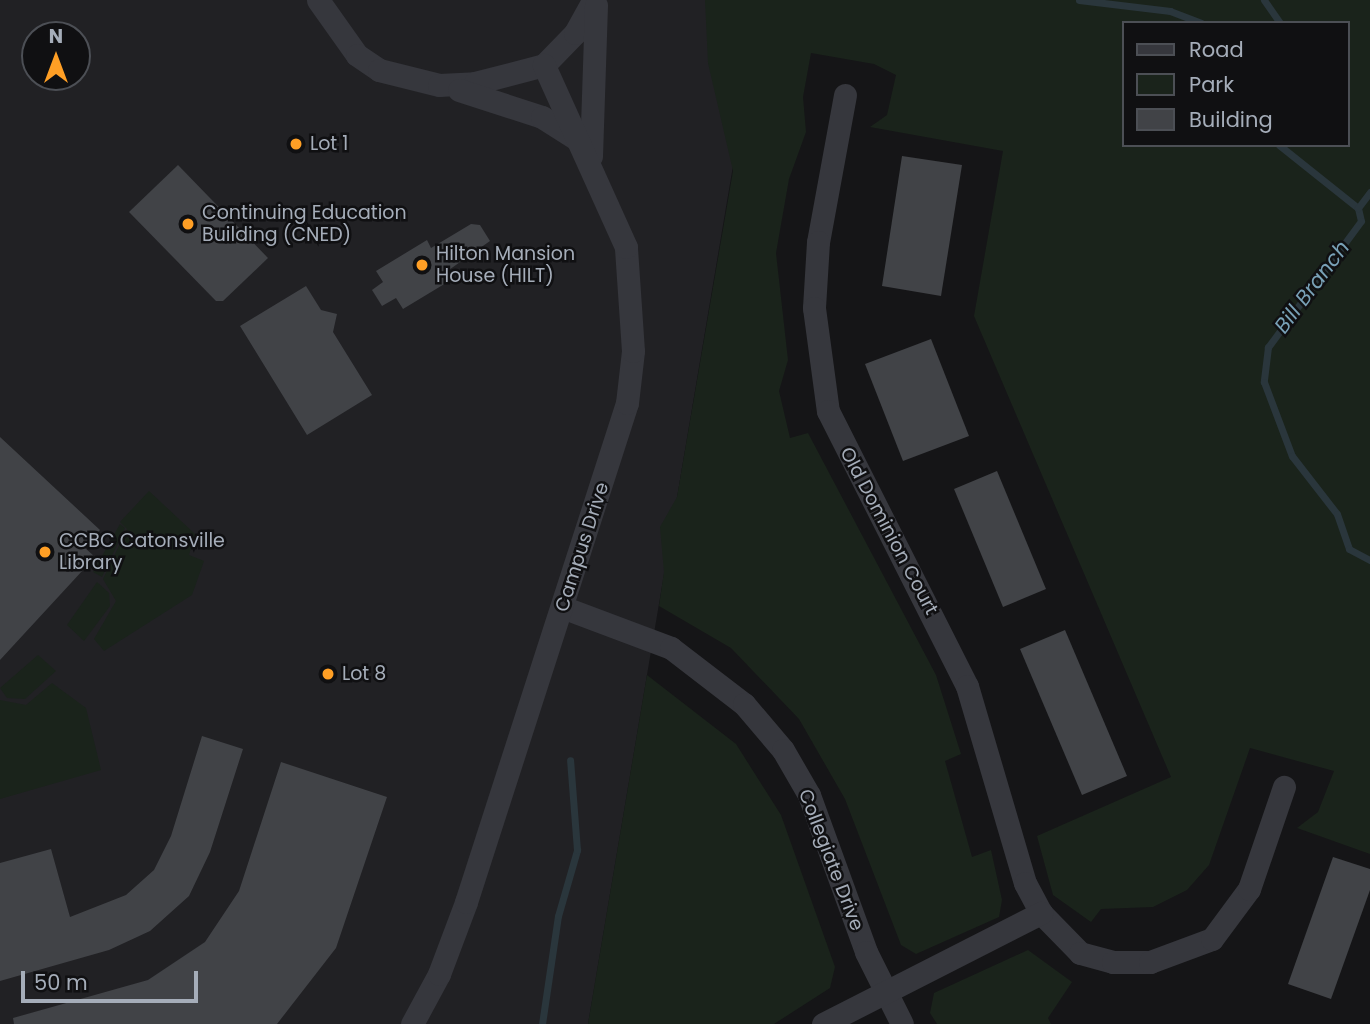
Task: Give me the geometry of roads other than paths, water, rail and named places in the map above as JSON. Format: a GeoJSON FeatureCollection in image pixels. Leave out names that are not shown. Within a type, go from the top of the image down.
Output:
{"type":"FeatureCollection","features":[{"type":"Feature","properties":{"kind":"street"},"geometry":{"type":"LineString","coordinates":[[318,0],[357,55],[379,70],[439,85],[542,117],[587,151]]}},
{"type":"Feature","properties":{"kind":"street"},"geometry":{"type":"LineString","coordinates":[[439,85],[475,83],[544,65],[575,33],[595,0]]}},
{"type":"Feature","properties":{"kind":"street"},"geometry":{"type":"LineString","coordinates":[[587,151],[595,0]]}},
{"type":"Feature","properties":{"kind":"street","name":"Campus Drive"},"geometry":{"type":"LineString","coordinates":[[412,1024],[439,974],[466,902],[627,403],[633,351],[626,247],[587,151],[544,65]]}},
{"type":"Feature","properties":{"kind":"street","name":"Old Dominion Court"},"geometry":{"type":"LineString","coordinates":[[845,95],[815,295],[818,367],[828,411],[962,675],[1025,883],[1041,913],[1080,953],[1113,962],[1150,962],[1212,939],[1249,889],[1284,787]]}},
{"type":"Feature","properties":{"kind":"street","name":"Collegiate Drive"},"geometry":{"type":"LineString","coordinates":[[562,607],[671,648],[726,688],[767,731],[809,795],[885,993],[902,1024]]}},
{"type":"Feature","properties":{"kind":"street"},"geometry":{"type":"LineString","coordinates":[[824,1024],[1041,913]]}},
{"type":"Feature","properties":{"kind":"waterway","name":"Bill Branch"},"geometry":{"type":"LineString","coordinates":[[1079,0],[1170,11],[1196,21]]}},
{"type":"Feature","properties":{"kind":"waterway"},"geometry":{"type":"LineString","coordinates":[[1264,0],[1279,21]]}},
{"type":"Feature","properties":{"kind":"waterway","name":"Bill Branch"},"geometry":{"type":"LineString","coordinates":[[1282,147],[1358,208],[1361,221],[1268,347],[1264,382],[1292,456],[1337,514],[1349,549],[1370,560]]}},
{"type":"Feature","properties":{"kind":"waterway"},"geometry":{"type":"LineString","coordinates":[[1358,208],[1370,192]]}},
{"type":"Feature","properties":{"kind":"waterway"},"geometry":{"type":"LineString","coordinates":[[542,1024],[558,916],[577,850],[570,760]]}},
{"type":"Feature","properties":{"kind":"place","name":"Lot 1"},"geometry":{"type":"Point","coordinates":[296,144]}},
{"type":"Feature","properties":{"kind":"place","name":"Continuing Education Building (CNED)"},"geometry":{"type":"Point","coordinates":[188,224]}},
{"type":"Feature","properties":{"kind":"place","name":"Hilton Mansion House (HILT)"},"geometry":{"type":"Point","coordinates":[422,265]}},
{"type":"Feature","properties":{"kind":"place","name":"CCBC Catonsville Library"},"geometry":{"type":"Point","coordinates":[45,552]}},
{"type":"Feature","properties":{"kind":"place","name":"Lot 8"},"geometry":{"type":"Point","coordinates":[328,674]}}]}
